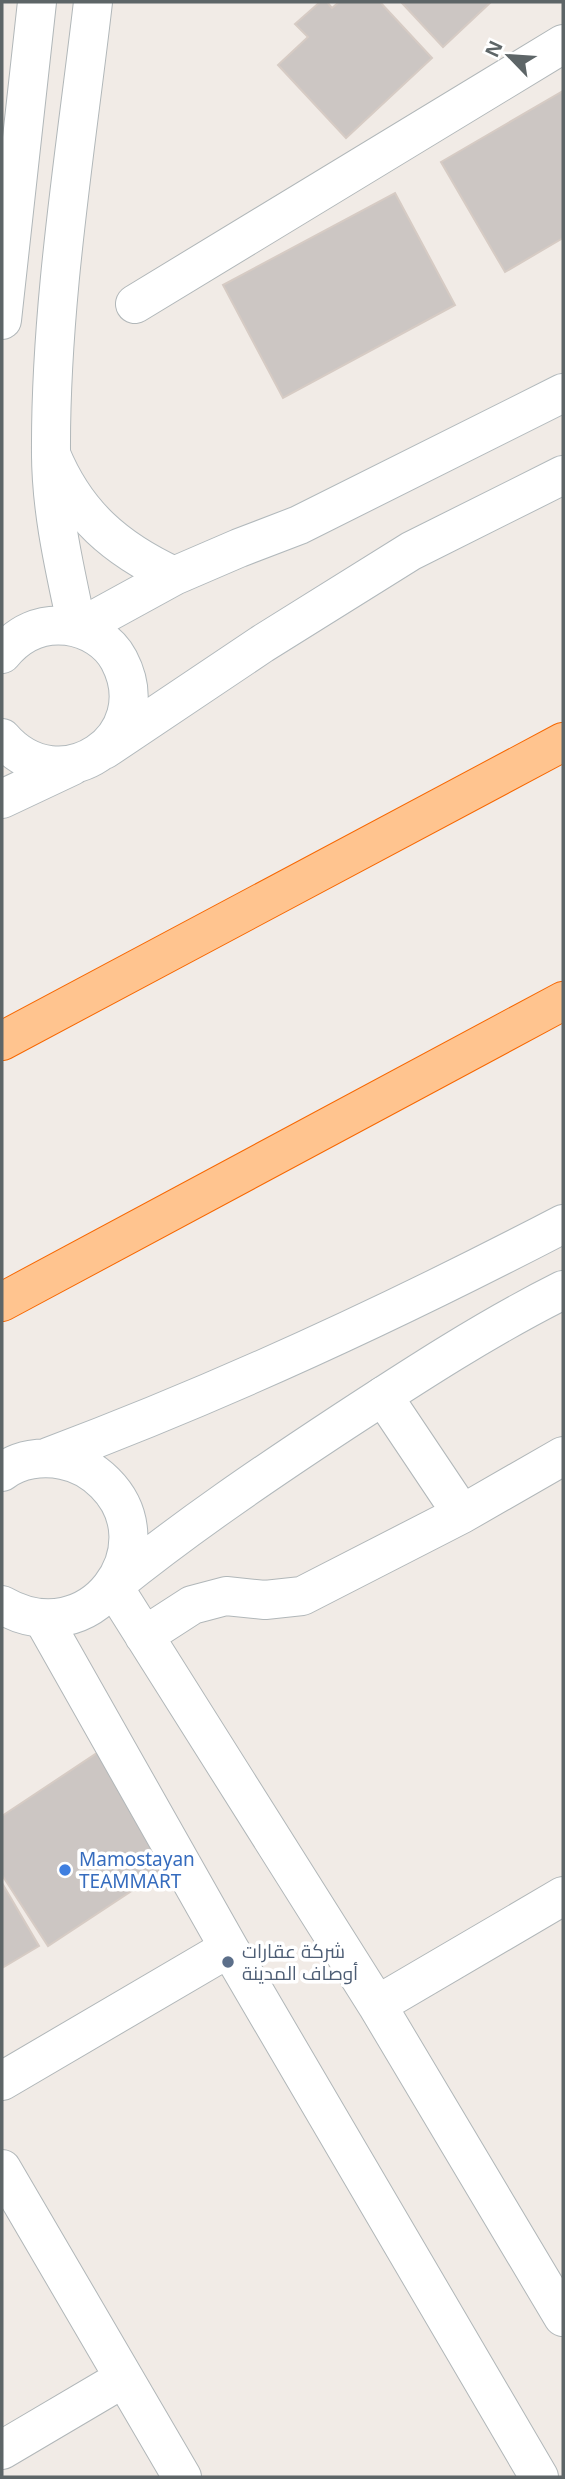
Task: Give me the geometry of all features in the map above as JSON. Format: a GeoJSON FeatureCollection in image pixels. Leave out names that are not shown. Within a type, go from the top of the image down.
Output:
{"type":"FeatureCollection","features":[{"type":"Feature","properties":{"kind":"highway"},"geometry":{"type":"LineString","coordinates":[[2,1041],[563,741]]}},
{"type":"Feature","properties":{"kind":"highway"},"geometry":{"type":"LineString","coordinates":[[2,1301],[563,1001]]}},
{"type":"Feature","properties":{"kind":"street"},"geometry":{"type":"LineString","coordinates":[[2,320],[37,2]]}},
{"type":"Feature","properties":{"kind":"street"},"geometry":{"type":"LineString","coordinates":[[78,628],[55,509],[51,454],[59,296],[93,2]]}},
{"type":"Feature","properties":{"kind":"street"},"geometry":{"type":"LineString","coordinates":[[135,304],[563,44]]}},
{"type":"Feature","properties":{"kind":"street"},"geometry":{"type":"LineString","coordinates":[[78,628],[174,576],[299,525],[563,393]]}},
{"type":"Feature","properties":{"kind":"street"},"geometry":{"type":"LineString","coordinates":[[51,454],[62,480],[77,503],[116,544],[174,576]]}},
{"type":"Feature","properties":{"kind":"street"},"geometry":{"type":"LineString","coordinates":[[2,799],[88,758],[411,551],[563,475]]}},
{"type":"Feature","properties":{"kind":"street"},"geometry":{"type":"LineString","coordinates":[[2,654],[18,638],[36,628],[56,625],[78,628],[99,638],[114,652],[124,671],[129,692],[127,714],[118,733],[88,758],[52,767],[31,762],[12,751],[2,738]]}},
{"type":"Feature","properties":{"kind":"street"},"geometry":{"type":"LineString","coordinates":[[2,1472],[26,1460],[48,1457],[120,1430],[286,1360],[563,1224]]}},
{"type":"Feature","properties":{"kind":"street"},"geometry":{"type":"LineString","coordinates":[[2,1605],[18,1614],[43,1619],[63,1618],[82,1611],[99,1601],[113,1586],[174,1537],[383,1396],[529,1307],[563,1290]]}},
{"type":"Feature","properties":{"kind":"street"},"geometry":{"type":"LineString","coordinates":[[383,1396],[462,1514]]}},
{"type":"Feature","properties":{"kind":"street"},"geometry":{"type":"LineString","coordinates":[[144,1636],[192,1605],[226,1596],[265,1600],[302,1596],[462,1514],[563,1456]]}},
{"type":"Feature","properties":{"kind":"street"},"geometry":{"type":"LineString","coordinates":[[48,1457],[84,1467],[95,1473],[113,1491],[124,1513],[128,1538],[124,1563],[113,1586]]}},
{"type":"Feature","properties":{"kind":"street"},"geometry":{"type":"LineString","coordinates":[[113,1586],[558,2296]]}},
{"type":"Feature","properties":{"kind":"street"},"geometry":{"type":"LineString","coordinates":[[2,1633],[43,1619]]}},
{"type":"Feature","properties":{"kind":"street"},"geometry":{"type":"LineString","coordinates":[[43,1619],[229,1948],[539,2477]]}},
{"type":"Feature","properties":{"kind":"street"},"geometry":{"type":"LineString","coordinates":[[377,2005],[563,1896]]}},
{"type":"Feature","properties":{"kind":"street"},"geometry":{"type":"LineString","coordinates":[[2,2081],[229,1948]]}},
{"type":"Feature","properties":{"kind":"street"},"geometry":{"type":"LineString","coordinates":[[2,2169],[183,2477]]}},
{"type":"Feature","properties":{"kind":"street"},"geometry":{"type":"LineString","coordinates":[[2,2450],[124,2378]]}},
{"type":"Feature","properties":{"kind":"building"},"geometry":{"type":"Polygon","coordinates":[[[320,2],[327,2],[332,8],[339,2],[380,2],[432,58],[346,138],[278,65],[308,37],[295,24],[320,2]]]}},
{"type":"Feature","properties":{"kind":"building"},"geometry":{"type":"Polygon","coordinates":[[[401,2],[491,2],[443,47],[401,2]]]}},
{"type":"Feature","properties":{"kind":"building"},"geometry":{"type":"Polygon","coordinates":[[[563,91],[563,238],[505,272],[441,162],[563,91]]]}},
{"type":"Feature","properties":{"kind":"building"},"geometry":{"type":"Polygon","coordinates":[[[395,193],[455,305],[283,398],[223,285],[395,193]]]}},
{"type":"Feature","properties":{"kind":"building"},"geometry":{"type":"Polygon","coordinates":[[[103,1749],[177,1861],[48,1946],[2,1875],[2,1816],[103,1749]]]}},
{"type":"Feature","properties":{"kind":"building"},"geometry":{"type":"Polygon","coordinates":[[[2,1883],[39,1946],[2,1968],[2,1883]]]}},
{"type":"Feature","properties":{"kind":"place","name":"Mamostayan TEAMMART"},"geometry":{"type":"Point","coordinates":[65,1870]}},
{"type":"Feature","properties":{"kind":"place","name":"شركة عقارات أوصاف المدينة"},"geometry":{"type":"Point","coordinates":[228,1962]}}]}
